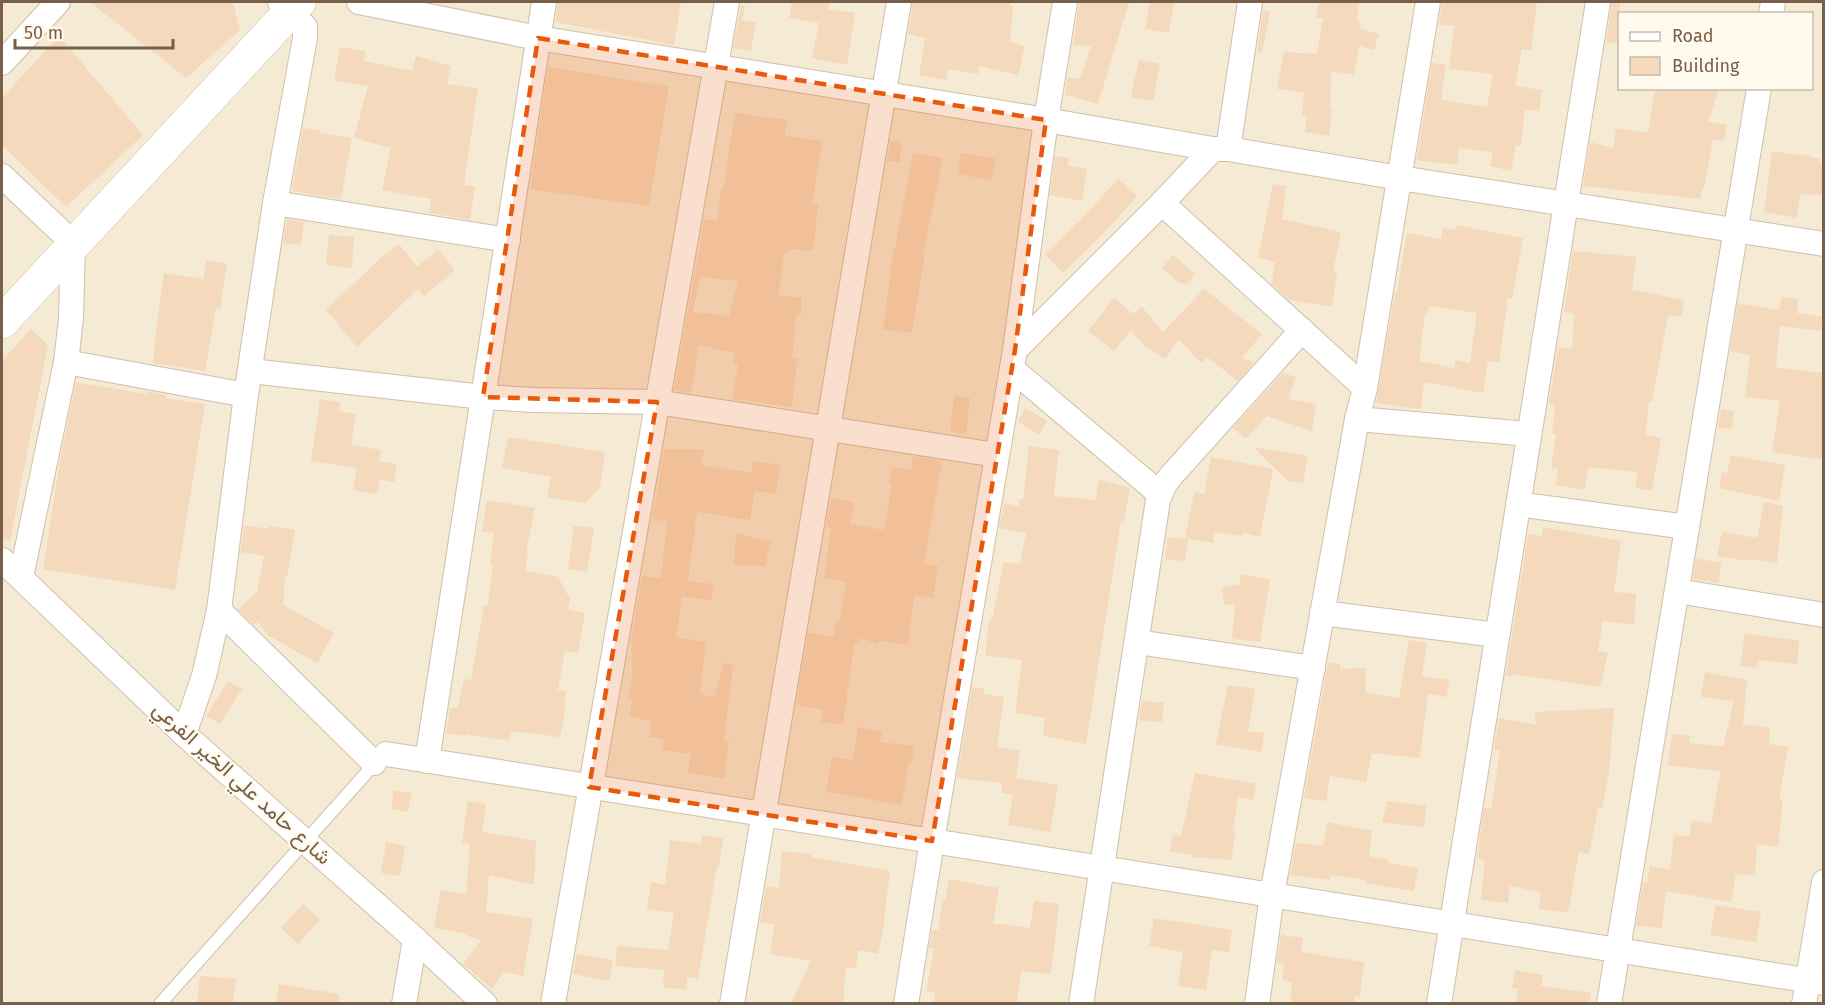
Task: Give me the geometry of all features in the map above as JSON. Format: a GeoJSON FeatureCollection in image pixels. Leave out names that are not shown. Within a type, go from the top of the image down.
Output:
{"type":"FeatureCollection","features":[{"type":"Feature","properties":{"kind":"main road"},"geometry":{"type":"LineString","coordinates":[[2,322],[290,5]]}},
{"type":"Feature","properties":{"kind":"street"},"geometry":{"type":"LineString","coordinates":[[2,63],[58,2]]}},
{"type":"Feature","properties":{"kind":"street"},"geometry":{"type":"LineString","coordinates":[[359,2],[538,39],[1824,244]]}},
{"type":"Feature","properties":{"kind":"street"},"geometry":{"type":"LineString","coordinates":[[427,761],[544,2]]}},
{"type":"Feature","properties":{"kind":"street"},"geometry":{"type":"LineString","coordinates":[[553,1004],[727,2]]}},
{"type":"Feature","properties":{"kind":"street"},"geometry":{"type":"LineString","coordinates":[[732,1004],[899,2]]}},
{"type":"Feature","properties":{"kind":"street"},"geometry":{"type":"LineString","coordinates":[[906,1004],[1013,360],[1046,120],[1065,2]]}},
{"type":"Feature","properties":{"kind":"street"},"geometry":{"type":"LineString","coordinates":[[1013,360],[1162,203],[1221,149],[1250,2]]}},
{"type":"Feature","properties":{"kind":"street"},"geometry":{"type":"LineString","coordinates":[[1257,1004],[1272,895],[1357,419],[1365,388],[1428,2]]}},
{"type":"Feature","properties":{"kind":"street"},"geometry":{"type":"LineString","coordinates":[[1439,1004],[1598,2]]}},
{"type":"Feature","properties":{"kind":"street"},"geometry":{"type":"LineString","coordinates":[[184,734],[204,676],[219,610],[246,395],[275,203],[305,38],[304,27],[290,5]]}},
{"type":"Feature","properties":{"kind":"street"},"geometry":{"type":"LineString","coordinates":[[1609,1004],[1759,90]]}},
{"type":"Feature","properties":{"kind":"street"},"geometry":{"type":"LineString","coordinates":[[2,176],[73,243],[71,318],[66,362],[21,577]]}},
{"type":"Feature","properties":{"kind":"street"},"geometry":{"type":"LineString","coordinates":[[275,203],[508,240]]}},
{"type":"Feature","properties":{"kind":"street"},"geometry":{"type":"LineString","coordinates":[[1162,203],[1365,388]]}},
{"type":"Feature","properties":{"kind":"street"},"geometry":{"type":"LineString","coordinates":[[1081,1004],[1160,494],[1171,476],[1302,330]]}},
{"type":"Feature","properties":{"kind":"street"},"geometry":{"type":"LineString","coordinates":[[1013,360],[1160,494]]}},
{"type":"Feature","properties":{"kind":"street"},"geometry":{"type":"LineString","coordinates":[[66,362],[246,395]]}},
{"type":"Feature","properties":{"kind":"street"},"geometry":{"type":"LineString","coordinates":[[250,371],[483,398],[657,402],[996,455]]}},
{"type":"Feature","properties":{"kind":"street"},"geometry":{"type":"LineString","coordinates":[[1357,419],[1529,434]]}},
{"type":"Feature","properties":{"kind":"street"},"geometry":{"type":"LineString","coordinates":[[1518,504],[1687,527]]}},
{"type":"Feature","properties":{"kind":"street","name":"شارع حامد علي الخير الفرعي"},"geometry":{"type":"LineString","coordinates":[[2,560],[184,734],[485,1004]]}},
{"type":"Feature","properties":{"kind":"street"},"geometry":{"type":"LineString","coordinates":[[1677,591],[1824,615]]}},
{"type":"Feature","properties":{"kind":"street"},"geometry":{"type":"LineString","coordinates":[[219,610],[380,759],[427,761],[1618,950],[1812,989],[1824,882]]}},
{"type":"Feature","properties":{"kind":"street"},"geometry":{"type":"LineString","coordinates":[[1322,613],[1497,635]]}},
{"type":"Feature","properties":{"kind":"street"},"geometry":{"type":"LineString","coordinates":[[1137,642],[1313,668]]}},
{"type":"Feature","properties":{"kind":"street"},"geometry":{"type":"LineString","coordinates":[[404,1004],[415,939]]}},
{"type":"Feature","properties":{"kind":"lane"},"geometry":{"type":"LineString","coordinates":[[159,1004],[380,759]]}},
{"type":"Feature","properties":{"kind":"highlighted area"},"geometry":{"type":"Polygon","coordinates":[[[538,38],[1046,120],[1015,350],[932,841],[589,787],[657,402],[483,397],[538,38]]]}},
{"type":"Feature","properties":{"kind":"shaded area"},"geometry":{"type":"Polygon","coordinates":[[[2,2],[1823,2],[1823,1003],[2,1003],[2,2]]]}},
{"type":"Feature","properties":{"kind":"building"},"geometry":{"type":"Polygon","coordinates":[[[90,2],[233,2],[240,30],[186,78],[90,2]]]}},
{"type":"Feature","properties":{"kind":"building"},"geometry":{"type":"Polygon","coordinates":[[[558,2],[681,2],[674,45],[555,22],[558,2]]]}},
{"type":"Feature","properties":{"kind":"building"},"geometry":{"type":"Polygon","coordinates":[[[792,2],[830,2],[828,9],[855,13],[847,65],[812,58],[819,23],[789,18],[792,2]]]}},
{"type":"Feature","properties":{"kind":"building"},"geometry":{"type":"Polygon","coordinates":[[[913,2],[1011,2],[1013,6],[1010,42],[1025,46],[1018,75],[979,66],[978,74],[948,69],[946,80],[919,75],[925,38],[908,34],[913,2]]]}},
{"type":"Feature","properties":{"kind":"building"},"geometry":{"type":"Polygon","coordinates":[[[1079,2],[1129,2],[1098,104],[1065,95],[1067,78],[1080,79],[1091,46],[1073,45],[1079,2]]]}},
{"type":"Feature","properties":{"kind":"building"},"geometry":{"type":"Polygon","coordinates":[[[1150,2],[1174,2],[1169,33],[1145,29],[1150,2]]]}},
{"type":"Feature","properties":{"kind":"building"},"geometry":{"type":"Polygon","coordinates":[[[1319,2],[1359,3],[1357,20],[1361,21],[1360,29],[1379,34],[1374,50],[1359,46],[1354,75],[1331,71],[1330,107],[1332,107],[1329,136],[1305,132],[1307,116],[1302,116],[1304,93],[1277,89],[1284,52],[1317,54],[1323,18],[1316,17],[1319,2]]]}},
{"type":"Feature","properties":{"kind":"building"},"geometry":{"type":"Polygon","coordinates":[[[1442,2],[1537,2],[1531,50],[1522,49],[1515,86],[1542,90],[1539,111],[1525,109],[1521,146],[1516,145],[1511,171],[1490,166],[1493,152],[1459,148],[1457,165],[1417,160],[1432,63],[1446,65],[1441,100],[1487,107],[1493,74],[1449,69],[1454,26],[1439,24],[1442,2]]]}},
{"type":"Feature","properties":{"kind":"building"},"geometry":{"type":"Polygon","coordinates":[[[1612,2],[1620,2],[1618,45],[1606,42],[1612,2]]]}},
{"type":"Feature","properties":{"kind":"building"},"geometry":{"type":"Polygon","coordinates":[[[741,6],[745,7],[742,20],[756,22],[751,51],[733,48],[741,6]]]}},
{"type":"Feature","properties":{"kind":"building"},"geometry":{"type":"Polygon","coordinates":[[[1263,10],[1270,12],[1262,53],[1257,52],[1263,10]]]}},
{"type":"Feature","properties":{"kind":"building"},"geometry":{"type":"Polygon","coordinates":[[[59,36],[143,135],[66,207],[2,145],[2,98],[59,36]]]}},
{"type":"Feature","properties":{"kind":"building"},"geometry":{"type":"Polygon","coordinates":[[[340,47],[365,51],[364,61],[412,71],[416,56],[451,66],[447,84],[478,88],[464,185],[475,186],[470,220],[429,213],[431,199],[382,190],[391,148],[354,138],[368,86],[334,81],[340,47]]]}},
{"type":"Feature","properties":{"kind":"building"},"geometry":{"type":"Polygon","coordinates":[[[1139,60],[1160,64],[1153,101],[1131,97],[1139,60]]]}},
{"type":"Feature","properties":{"kind":"building"},"geometry":{"type":"Polygon","coordinates":[[[548,67],[669,86],[649,206],[530,189],[548,67]]]}},
{"type":"Feature","properties":{"kind":"building"},"geometry":{"type":"Polygon","coordinates":[[[1655,90],[1718,90],[1708,122],[1727,125],[1724,141],[1713,140],[1700,199],[1583,186],[1590,142],[1613,148],[1616,128],[1648,133],[1655,90]]]}},
{"type":"Feature","properties":{"kind":"building"},"geometry":{"type":"Polygon","coordinates":[[[735,113],[787,120],[785,136],[822,141],[812,204],[818,205],[813,251],[789,249],[789,253],[784,253],[779,296],[801,297],[801,315],[796,315],[792,358],[797,359],[792,407],[732,399],[738,364],[733,364],[735,353],[698,345],[691,393],[674,390],[704,219],[717,221],[721,189],[723,190],[735,113]],[[700,277],[693,312],[729,316],[738,281],[700,277]]]}},
{"type":"Feature","properties":{"kind":"building"},"geometry":{"type":"Polygon","coordinates":[[[303,128],[352,138],[341,199],[292,191],[303,128]]]}},
{"type":"Feature","properties":{"kind":"building"},"geometry":{"type":"Polygon","coordinates":[[[890,141],[901,141],[900,162],[887,161],[890,141]]]}},
{"type":"Feature","properties":{"kind":"building"},"geometry":{"type":"Polygon","coordinates":[[[1772,151],[1803,156],[1803,154],[1820,159],[1819,163],[1824,164],[1824,195],[1800,194],[1797,218],[1764,212],[1772,151]]]}},
{"type":"Feature","properties":{"kind":"building"},"geometry":{"type":"Polygon","coordinates":[[[913,153],[943,158],[923,254],[925,254],[912,333],[883,329],[894,249],[913,153]]]}},
{"type":"Feature","properties":{"kind":"building"},"geometry":{"type":"Polygon","coordinates":[[[961,153],[996,159],[991,180],[958,174],[961,153]]]}},
{"type":"Feature","properties":{"kind":"building"},"geometry":{"type":"Polygon","coordinates":[[[1055,156],[1069,158],[1068,166],[1087,169],[1082,201],[1050,195],[1055,156]]]}},
{"type":"Feature","properties":{"kind":"building"},"geometry":{"type":"Polygon","coordinates":[[[1118,179],[1137,196],[1103,234],[1063,273],[1045,254],[1079,221],[1078,223],[1118,179]]]}},
{"type":"Feature","properties":{"kind":"building"},"geometry":{"type":"Polygon","coordinates":[[[1273,184],[1286,186],[1282,219],[1341,232],[1333,272],[1337,273],[1332,307],[1290,300],[1272,284],[1275,262],[1258,258],[1273,184]]]}},
{"type":"Feature","properties":{"kind":"building"},"geometry":{"type":"Polygon","coordinates":[[[287,219],[304,222],[301,245],[283,243],[287,219]]]}},
{"type":"Feature","properties":{"kind":"building"},"geometry":{"type":"Polygon","coordinates":[[[1457,225],[1523,238],[1512,299],[1508,298],[1499,362],[1488,361],[1483,393],[1424,382],[1421,409],[1376,403],[1407,233],[1441,239],[1443,228],[1456,230],[1457,225]],[[1429,306],[1428,313],[1425,313],[1419,361],[1454,368],[1456,360],[1470,363],[1477,313],[1429,306]]]}},
{"type":"Feature","properties":{"kind":"building"},"geometry":{"type":"Polygon","coordinates":[[[329,235],[354,237],[352,268],[326,265],[329,235]]]}},
{"type":"Feature","properties":{"kind":"building"},"geometry":{"type":"Polygon","coordinates":[[[399,244],[417,267],[438,249],[455,270],[424,296],[418,289],[357,347],[326,310],[385,254],[399,244]]]}},
{"type":"Feature","properties":{"kind":"building"},"geometry":{"type":"Polygon","coordinates":[[[1573,251],[1636,257],[1632,290],[1684,300],[1681,317],[1668,315],[1652,402],[1649,402],[1645,435],[1661,438],[1652,491],[1635,488],[1638,472],[1588,467],[1585,490],[1556,485],[1558,469],[1551,468],[1556,434],[1552,433],[1555,405],[1549,404],[1558,347],[1572,349],[1574,313],[1564,312],[1573,251]]]}},
{"type":"Feature","properties":{"kind":"building"},"geometry":{"type":"Polygon","coordinates":[[[1173,255],[1195,274],[1187,284],[1179,283],[1162,268],[1173,255]]]}},
{"type":"Feature","properties":{"kind":"building"},"geometry":{"type":"Polygon","coordinates":[[[206,260],[227,264],[220,309],[216,308],[205,371],[153,363],[164,273],[203,279],[206,260]]]}},
{"type":"Feature","properties":{"kind":"building"},"geometry":{"type":"Polygon","coordinates":[[[1204,289],[1262,334],[1242,358],[1254,362],[1238,381],[1207,357],[1201,363],[1179,339],[1165,359],[1145,347],[1131,330],[1114,351],[1088,331],[1114,298],[1133,314],[1142,307],[1163,332],[1204,289]]]}},
{"type":"Feature","properties":{"kind":"building"},"geometry":{"type":"Polygon","coordinates":[[[1782,297],[1798,299],[1797,313],[1823,317],[1821,331],[1780,326],[1776,364],[1777,368],[1824,373],[1824,460],[1772,452],[1780,401],[1745,397],[1750,355],[1730,351],[1738,303],[1779,310],[1782,297]]]}},
{"type":"Feature","properties":{"kind":"building"},"geometry":{"type":"Polygon","coordinates":[[[31,329],[48,345],[10,541],[2,540],[2,361],[31,329]]]}},
{"type":"Feature","properties":{"kind":"building"},"geometry":{"type":"Polygon","coordinates":[[[1283,373],[1296,377],[1288,399],[1316,404],[1312,431],[1267,416],[1245,439],[1233,428],[1283,373]]]}},
{"type":"Feature","properties":{"kind":"building"},"geometry":{"type":"Polygon","coordinates":[[[76,382],[146,394],[146,391],[166,395],[165,398],[205,404],[175,590],[43,569],[60,461],[76,382]]]}},
{"type":"Feature","properties":{"kind":"building"},"geometry":{"type":"Polygon","coordinates":[[[954,396],[970,398],[966,434],[950,432],[954,396]]]}},
{"type":"Feature","properties":{"kind":"building"},"geometry":{"type":"Polygon","coordinates":[[[320,399],[340,402],[339,411],[356,414],[351,445],[381,450],[379,461],[397,464],[394,482],[380,479],[377,494],[353,490],[357,468],[311,461],[320,399]]]}},
{"type":"Feature","properties":{"kind":"building"},"geometry":{"type":"Polygon","coordinates":[[[1025,408],[1047,421],[1039,435],[1018,422],[1025,408]]]}},
{"type":"Feature","properties":{"kind":"building"},"geometry":{"type":"Polygon","coordinates":[[[1721,409],[1734,411],[1732,429],[1718,428],[1721,409]]]}},
{"type":"Feature","properties":{"kind":"building"},"geometry":{"type":"Polygon","coordinates":[[[508,437],[605,452],[600,487],[585,503],[547,497],[551,477],[502,468],[508,437]]]}},
{"type":"Feature","properties":{"kind":"building"},"geometry":{"type":"Polygon","coordinates":[[[1029,446],[1059,450],[1054,496],[1096,500],[1099,480],[1130,488],[1124,521],[1121,520],[1086,744],[1043,736],[1045,718],[1015,713],[1022,660],[985,656],[989,620],[992,620],[1004,562],[1020,564],[1026,533],[999,528],[1004,503],[1019,506],[1019,499],[1023,499],[1029,446]]]}},
{"type":"Feature","properties":{"kind":"building"},"geometry":{"type":"Polygon","coordinates":[[[1253,447],[1308,456],[1303,483],[1288,481],[1253,447]]]}},
{"type":"Feature","properties":{"kind":"building"},"geometry":{"type":"Polygon","coordinates":[[[664,449],[704,450],[701,465],[752,473],[753,461],[780,465],[776,494],[755,491],[750,520],[697,512],[688,581],[713,584],[711,600],[682,597],[676,637],[706,642],[700,694],[714,697],[724,663],[733,665],[724,741],[729,741],[724,778],[688,773],[691,754],[662,750],[664,739],[649,737],[652,721],[629,717],[632,699],[628,698],[632,675],[631,638],[642,576],[661,578],[667,522],[652,519],[664,449]]]}},
{"type":"Feature","properties":{"kind":"building"},"geometry":{"type":"Polygon","coordinates":[[[1731,455],[1785,465],[1779,501],[1719,488],[1722,472],[1727,473],[1731,455]]]}},
{"type":"Feature","properties":{"kind":"building"},"geometry":{"type":"Polygon","coordinates":[[[913,456],[942,461],[924,564],[938,566],[933,598],[914,596],[908,645],[879,641],[878,644],[860,638],[859,645],[854,644],[843,725],[821,722],[823,710],[796,705],[808,633],[834,637],[846,582],[824,578],[831,528],[826,527],[831,498],[854,502],[850,524],[884,530],[892,484],[889,483],[892,467],[911,470],[913,456]]]}},
{"type":"Feature","properties":{"kind":"building"},"geometry":{"type":"Polygon","coordinates":[[[1211,457],[1273,469],[1260,537],[1243,533],[1243,536],[1215,532],[1213,543],[1185,538],[1194,492],[1204,494],[1211,457]]]}},
{"type":"Feature","properties":{"kind":"building"},"geometry":{"type":"Polygon","coordinates":[[[487,500],[535,508],[526,552],[528,552],[525,571],[558,577],[570,599],[568,609],[585,613],[578,653],[565,651],[558,690],[566,691],[564,707],[566,707],[560,737],[511,731],[510,741],[466,734],[466,736],[446,734],[450,708],[458,707],[464,679],[471,680],[484,605],[488,605],[494,533],[482,531],[487,500]]]}},
{"type":"Feature","properties":{"kind":"building"},"geometry":{"type":"Polygon","coordinates":[[[1764,502],[1783,506],[1777,563],[1717,556],[1722,532],[1757,538],[1764,502]]]}},
{"type":"Feature","properties":{"kind":"building"},"geometry":{"type":"Polygon","coordinates":[[[244,525],[295,530],[287,577],[285,577],[283,605],[334,633],[317,663],[269,636],[258,622],[254,625],[238,609],[257,592],[264,556],[241,552],[244,525]]]}},
{"type":"Feature","properties":{"kind":"building"},"geometry":{"type":"Polygon","coordinates":[[[574,526],[594,528],[587,572],[568,569],[574,526]]]}},
{"type":"Feature","properties":{"kind":"building"},"geometry":{"type":"Polygon","coordinates":[[[1543,527],[1621,541],[1614,592],[1636,594],[1634,625],[1603,621],[1598,651],[1608,653],[1600,687],[1513,674],[1513,677],[1506,675],[1528,534],[1542,536],[1543,527]]]}},
{"type":"Feature","properties":{"kind":"building"},"geometry":{"type":"Polygon","coordinates":[[[736,533],[771,542],[765,566],[734,565],[736,533]]]}},
{"type":"Feature","properties":{"kind":"building"},"geometry":{"type":"Polygon","coordinates":[[[1168,537],[1188,539],[1185,561],[1165,559],[1168,537]]]}},
{"type":"Feature","properties":{"kind":"building"},"geometry":{"type":"Polygon","coordinates":[[[1696,559],[1721,562],[1719,583],[1693,579],[1696,559]]]}},
{"type":"Feature","properties":{"kind":"building"},"geometry":{"type":"Polygon","coordinates":[[[1241,574],[1270,580],[1260,642],[1232,639],[1235,604],[1224,605],[1222,587],[1239,585],[1241,574]]]}},
{"type":"Feature","properties":{"kind":"building"},"geometry":{"type":"Polygon","coordinates":[[[1745,634],[1799,640],[1797,664],[1758,660],[1756,668],[1740,665],[1745,634]]]}},
{"type":"Feature","properties":{"kind":"building"},"geometry":{"type":"Polygon","coordinates":[[[1409,640],[1427,643],[1422,676],[1449,680],[1447,697],[1428,694],[1420,758],[1372,753],[1366,782],[1330,776],[1326,801],[1304,798],[1328,663],[1340,664],[1340,669],[1365,668],[1366,693],[1399,698],[1409,640]]]}},
{"type":"Feature","properties":{"kind":"building"},"geometry":{"type":"Polygon","coordinates":[[[1705,672],[1747,680],[1743,724],[1770,728],[1769,744],[1788,747],[1779,799],[1783,800],[1778,847],[1757,844],[1755,875],[1736,874],[1731,902],[1666,891],[1662,928],[1636,926],[1643,882],[1647,883],[1650,866],[1670,870],[1674,835],[1689,837],[1692,820],[1711,824],[1721,771],[1668,765],[1672,734],[1690,736],[1689,743],[1723,746],[1734,701],[1701,697],[1705,672]]]}},
{"type":"Feature","properties":{"kind":"building"},"geometry":{"type":"Polygon","coordinates":[[[228,681],[242,689],[220,724],[206,716],[228,681]]]}},
{"type":"Feature","properties":{"kind":"building"},"geometry":{"type":"Polygon","coordinates":[[[1228,685],[1255,689],[1248,731],[1264,733],[1261,752],[1216,744],[1228,685]]]}},
{"type":"Feature","properties":{"kind":"building"},"geometry":{"type":"Polygon","coordinates":[[[972,687],[984,689],[984,694],[1004,697],[997,747],[1020,751],[1016,778],[1058,785],[1050,832],[1008,825],[1013,795],[1001,792],[1002,783],[957,778],[972,687]]]}},
{"type":"Feature","properties":{"kind":"building"},"geometry":{"type":"Polygon","coordinates":[[[1142,701],[1164,703],[1162,722],[1139,720],[1142,701]]]}},
{"type":"Feature","properties":{"kind":"building"},"geometry":{"type":"Polygon","coordinates":[[[1614,708],[1609,772],[1602,809],[1598,808],[1589,854],[1579,852],[1568,912],[1539,909],[1541,892],[1510,886],[1508,903],[1481,900],[1485,860],[1477,858],[1484,808],[1491,809],[1500,751],[1494,750],[1499,718],[1536,725],[1535,712],[1614,708]]]}},
{"type":"Feature","properties":{"kind":"building"},"geometry":{"type":"Polygon","coordinates":[[[858,727],[882,732],[880,742],[914,746],[902,805],[826,792],[832,757],[853,760],[858,727]]]}},
{"type":"Feature","properties":{"kind":"building"},"geometry":{"type":"Polygon","coordinates":[[[1195,773],[1256,784],[1253,800],[1238,797],[1231,860],[1192,857],[1192,855],[1170,851],[1173,835],[1181,836],[1195,773]]]}},
{"type":"Feature","properties":{"kind":"building"},"geometry":{"type":"Polygon","coordinates":[[[394,790],[411,793],[408,812],[391,809],[394,790]]]}},
{"type":"Feature","properties":{"kind":"building"},"geometry":{"type":"Polygon","coordinates":[[[468,801],[486,804],[482,832],[536,841],[534,885],[489,875],[486,912],[533,919],[523,976],[504,972],[492,989],[463,964],[481,940],[467,936],[468,934],[434,928],[441,890],[466,894],[470,844],[462,842],[468,801]]]}},
{"type":"Feature","properties":{"kind":"building"},"geometry":{"type":"Polygon","coordinates":[[[1387,801],[1426,806],[1424,827],[1382,822],[1387,801]]]}},
{"type":"Feature","properties":{"kind":"building"},"geometry":{"type":"Polygon","coordinates":[[[1327,822],[1372,831],[1369,856],[1389,860],[1388,863],[1418,868],[1414,891],[1366,883],[1367,880],[1330,875],[1330,880],[1290,875],[1296,843],[1323,846],[1327,822]]]}},
{"type":"Feature","properties":{"kind":"building"},"geometry":{"type":"Polygon","coordinates":[[[702,835],[723,838],[698,979],[687,977],[686,990],[663,987],[664,970],[615,966],[617,946],[668,950],[674,913],[647,909],[651,882],[665,885],[670,840],[701,844],[702,835]]]}},
{"type":"Feature","properties":{"kind":"building"},"geometry":{"type":"Polygon","coordinates":[[[386,842],[405,846],[400,876],[381,873],[386,842]]]}},
{"type":"Feature","properties":{"kind":"building"},"geometry":{"type":"Polygon","coordinates":[[[782,851],[811,854],[811,857],[890,871],[878,954],[860,950],[856,968],[846,967],[843,1004],[791,1004],[811,961],[770,954],[775,924],[760,922],[766,886],[779,888],[782,851]]]}},
{"type":"Feature","properties":{"kind":"building"},"geometry":{"type":"Polygon","coordinates":[[[949,879],[999,888],[993,923],[1030,928],[1034,901],[1059,904],[1051,974],[1021,971],[1017,1004],[934,1004],[935,993],[926,991],[934,948],[929,948],[932,930],[938,930],[949,879]]]}},
{"type":"Feature","properties":{"kind":"building"},"geometry":{"type":"Polygon","coordinates":[[[303,904],[320,920],[298,944],[281,928],[303,904]]]}},
{"type":"Feature","properties":{"kind":"building"},"geometry":{"type":"Polygon","coordinates":[[[1716,905],[1761,912],[1756,942],[1710,935],[1716,905]]]}},
{"type":"Feature","properties":{"kind":"building"},"geometry":{"type":"Polygon","coordinates":[[[1154,918],[1232,930],[1229,952],[1212,950],[1206,990],[1178,986],[1183,952],[1149,946],[1154,918]]]}},
{"type":"Feature","properties":{"kind":"building"},"geometry":{"type":"Polygon","coordinates":[[[1281,935],[1303,938],[1301,952],[1364,962],[1360,997],[1355,996],[1354,1004],[1290,1004],[1292,982],[1282,980],[1284,964],[1277,963],[1281,935]]]}},
{"type":"Feature","properties":{"kind":"building"},"geometry":{"type":"Polygon","coordinates":[[[577,954],[613,960],[609,981],[573,974],[577,954]]]}},
{"type":"Feature","properties":{"kind":"building"},"geometry":{"type":"Polygon","coordinates":[[[1515,970],[1543,975],[1541,986],[1591,993],[1590,1004],[1516,1004],[1518,989],[1512,988],[1515,970]]]}},
{"type":"Feature","properties":{"kind":"building"},"geometry":{"type":"Polygon","coordinates":[[[200,976],[236,979],[233,1004],[197,1004],[200,976]]]}},
{"type":"Feature","properties":{"kind":"building"},"geometry":{"type":"Polygon","coordinates":[[[279,984],[339,994],[338,1004],[276,1004],[279,984]]]}}]}
